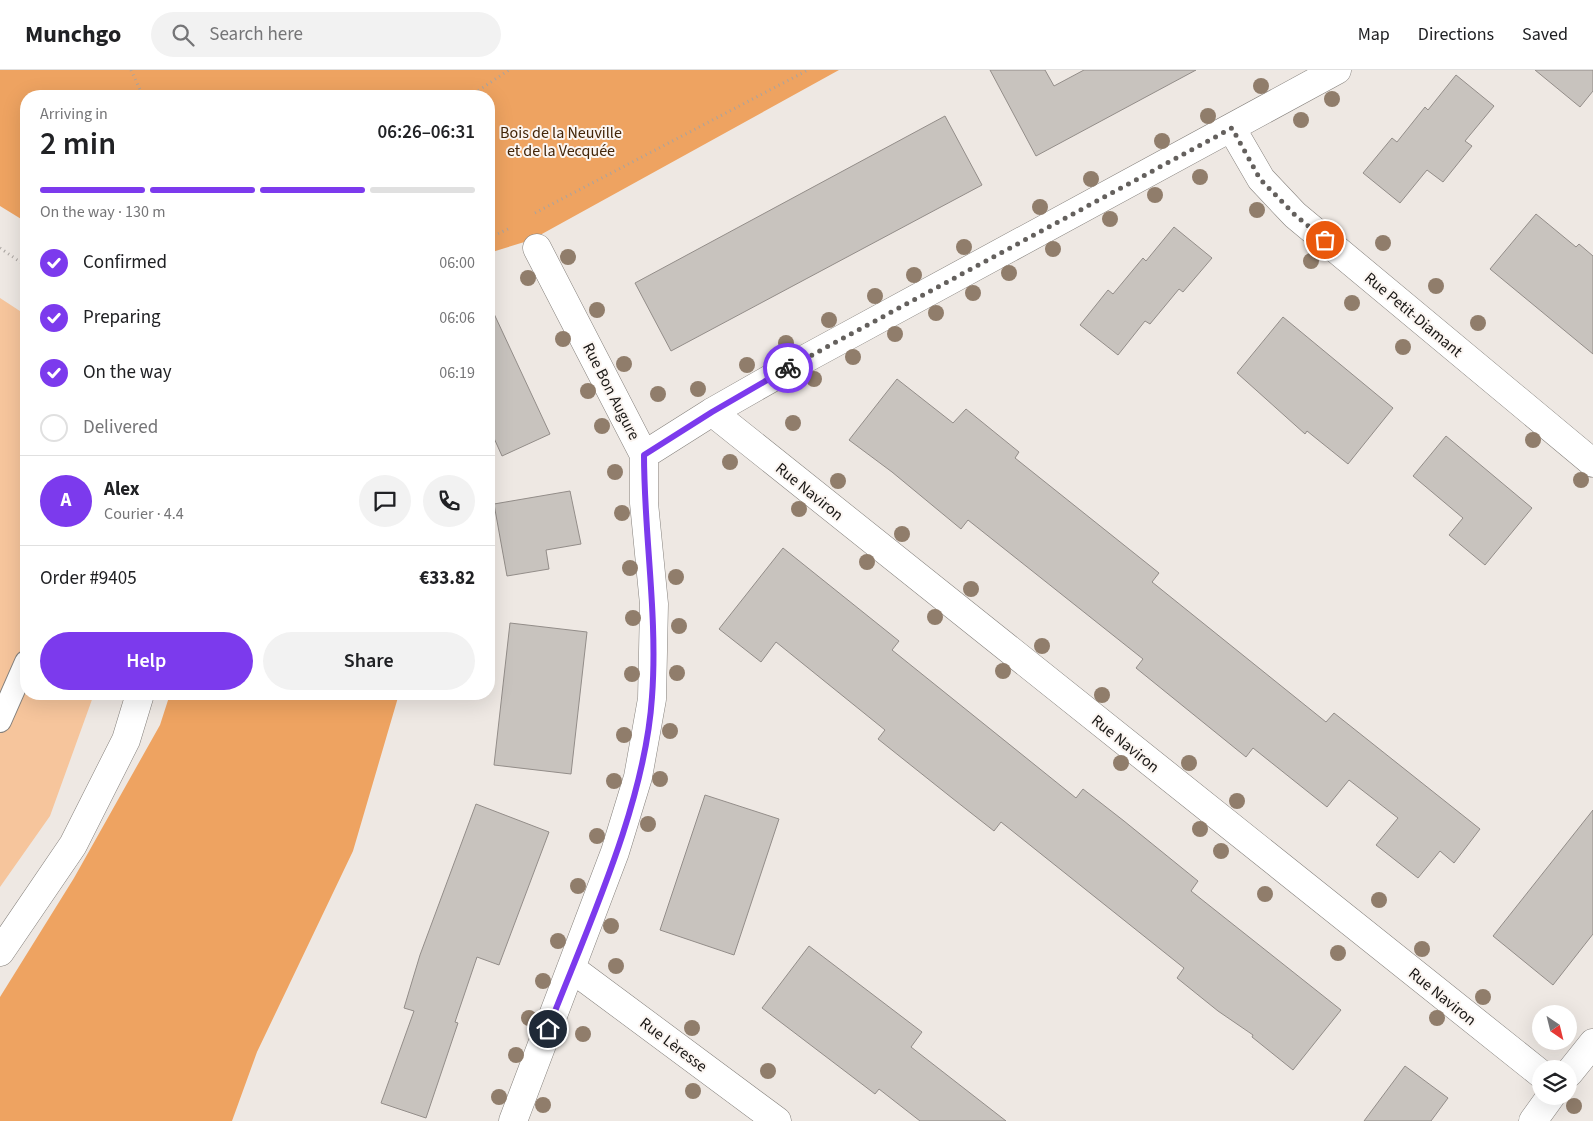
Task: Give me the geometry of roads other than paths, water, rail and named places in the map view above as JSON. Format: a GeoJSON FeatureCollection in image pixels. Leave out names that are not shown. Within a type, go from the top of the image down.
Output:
{"type":"FeatureCollection","features":[{"type":"Feature","properties":{"kind":"street"},"geometry":{"type":"LineString","coordinates":[[644,455],[712,412],[805,359],[1337,70]]}},
{"type":"Feature","properties":{"kind":"street","name":"Rue Petit-Diamant"},"geometry":{"type":"LineString","coordinates":[[1232,128],[1260,179],[1295,215],[1593,463]]}},
{"type":"Feature","properties":{"kind":"street","name":"Rue Bon Augure"},"geometry":{"type":"LineString","coordinates":[[513,1121],[615,852],[629,810],[638,777],[652,699],[654,604],[644,503],[644,455],[537,248]]}},
{"type":"Feature","properties":{"kind":"street","name":"Rue Naviron"},"geometry":{"type":"LineString","coordinates":[[712,412],[1532,1067]]}},
{"type":"Feature","properties":{"kind":"street"},"geometry":{"type":"LineString","coordinates":[[0,952],[74,845],[126,740],[138,700]]}},
{"type":"Feature","properties":{"kind":"street","name":"Rue Lèresse"},"geometry":{"type":"LineString","coordinates":[[571,968],[777,1121]]}},
{"type":"Feature","properties":{"kind":"street"},"geometry":{"type":"LineString","coordinates":[[1577,1063],[1593,1043]]}},
{"type":"Feature","properties":{"kind":"street"},"geometry":{"type":"LineString","coordinates":[[1533,1121],[1545,1105]]}},
{"type":"Feature","properties":{"kind":"lane"},"geometry":{"type":"LineString","coordinates":[[0,721],[20,676]]}},
{"type":"Feature","properties":{"kind":"park label","name":"Bois de la Neuville et de la Vecquée"},"geometry":{"type":"Point","coordinates":[561,141]}}]}
